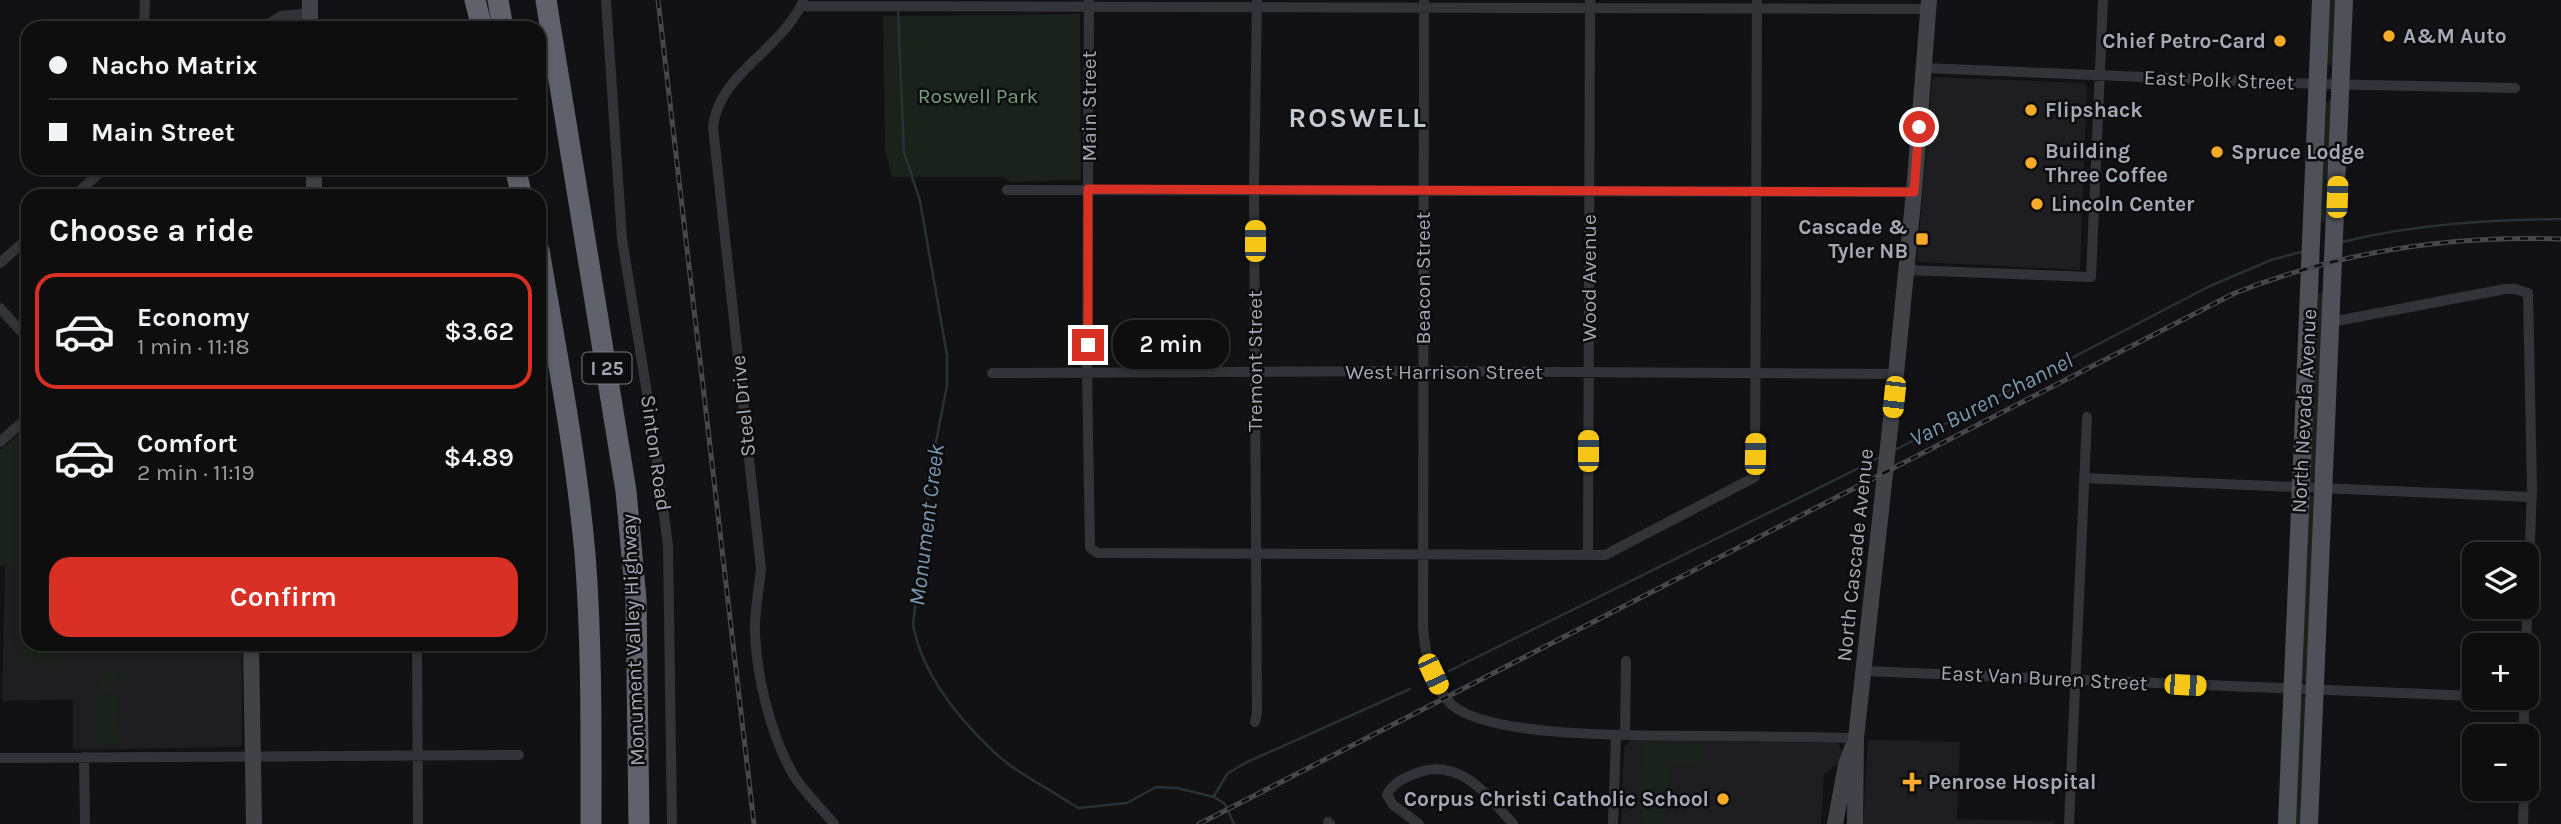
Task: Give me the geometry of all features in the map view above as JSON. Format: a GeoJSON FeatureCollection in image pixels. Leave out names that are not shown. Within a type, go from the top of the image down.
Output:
{"type":"FeatureCollection","features":[{"type":"Feature","properties":{"kind":"highway"},"geometry":{"type":"LineString","coordinates":[[475,0],[480,21]]}},
{"type":"Feature","properties":{"kind":"highway"},"geometry":{"type":"LineString","coordinates":[[499,0],[502,21]]}},
{"type":"Feature","properties":{"kind":"highway","name":"Monument Valley Highway"},"geometry":{"type":"LineString","coordinates":[[546,0],[620,444],[629,516],[636,620],[639,824]]}},
{"type":"Feature","properties":{"kind":"highway"},"geometry":{"type":"LineString","coordinates":[[560,0],[566,118]]}},
{"type":"Feature","properties":{"kind":"highway","name":"Monument Valley Highway"},"geometry":{"type":"LineString","coordinates":[[546,292],[573,453],[585,554],[589,635],[591,824]]}},
{"type":"Feature","properties":{"kind":"main road","name":"North Nevada Avenue"},"geometry":{"type":"LineString","coordinates":[[2287,824],[2321,0]]}},
{"type":"Feature","properties":{"kind":"main road","name":"North Nevada Avenue"},"geometry":{"type":"LineString","coordinates":[[2309,824],[2344,0]]}},
{"type":"Feature","properties":{"kind":"main road","name":"North Cascade Avenue"},"geometry":{"type":"LineString","coordinates":[[1855,824],[1856,738],[1896,374],[1929,4]]}},
{"type":"Feature","properties":{"kind":"main road"},"geometry":{"type":"LineString","coordinates":[[251,651],[254,824]]}},
{"type":"Feature","properties":{"kind":"main road","name":"North Cascade Avenue"},"geometry":{"type":"LineString","coordinates":[[1835,824],[1846,765],[1856,738]]}},
{"type":"Feature","properties":{"kind":"main road"},"geometry":{"type":"LineString","coordinates":[[1842,788],[1843,824]]}},
{"type":"Feature","properties":{"kind":"street"},"geometry":{"type":"LineString","coordinates":[[144,21],[145,0]]}},
{"type":"Feature","properties":{"kind":"street","name":"Sinton Road"},"geometry":{"type":"LineString","coordinates":[[606,0],[622,239],[652,424],[668,545],[672,824]]}},
{"type":"Feature","properties":{"kind":"street"},"geometry":{"type":"LineString","coordinates":[[1906,270],[2091,276],[2103,0]]}},
{"type":"Feature","properties":{"kind":"street"},"geometry":{"type":"LineString","coordinates":[[802,3],[835,7],[1089,3],[1929,4]]}},
{"type":"Feature","properties":{"kind":"street","name":"Steel Drive"},"geometry":{"type":"LineString","coordinates":[[802,3],[776,39],[726,90],[716,107],[712,127],[761,569],[755,621],[758,659],[769,715],[784,757],[794,776],[834,824]]}},
{"type":"Feature","properties":{"kind":"street","name":"Main Street"},"geometry":{"type":"LineString","coordinates":[[1089,3],[1087,372],[1090,548],[1098,553],[1256,554]]}},
{"type":"Feature","properties":{"kind":"street","name":"Tremont Street"},"geometry":{"type":"LineString","coordinates":[[1255,722],[1254,189],[1257,4]]}},
{"type":"Feature","properties":{"kind":"street","name":"Beacon Street"},"geometry":{"type":"LineString","coordinates":[[1424,4],[1422,371],[1423,627],[1426,655],[1440,689],[1452,705],[1462,712],[1531,729],[1621,735]]}},
{"type":"Feature","properties":{"kind":"street","name":"Wood Avenue"},"geometry":{"type":"LineString","coordinates":[[1588,555],[1590,4]]}},
{"type":"Feature","properties":{"kind":"street"},"geometry":{"type":"LineString","coordinates":[[1256,554],[1605,555],[1755,477],[1757,4]]}},
{"type":"Feature","properties":{"kind":"street"},"geometry":{"type":"LineString","coordinates":[[273,21],[281,16],[310,14]]}},
{"type":"Feature","properties":{"kind":"street","name":"East Polk Street"},"geometry":{"type":"LineString","coordinates":[[1924,68],[2317,84],[2515,88]]}},
{"type":"Feature","properties":{"kind":"street"},"geometry":{"type":"LineString","coordinates":[[82,189],[97,175]]}},
{"type":"Feature","properties":{"kind":"street"},"geometry":{"type":"LineString","coordinates":[[1007,190],[1914,192]]}},
{"type":"Feature","properties":{"kind":"street"},"geometry":{"type":"LineString","coordinates":[[0,263],[21,244]]}},
{"type":"Feature","properties":{"kind":"street"},"geometry":{"type":"LineString","coordinates":[[2331,322],[2505,289],[2528,293],[2531,497],[2526,633]]}},
{"type":"Feature","properties":{"kind":"street"},"geometry":{"type":"LineString","coordinates":[[0,308],[21,331]]}},
{"type":"Feature","properties":{"kind":"street","name":"West Harrison Street"},"geometry":{"type":"LineString","coordinates":[[992,373],[1422,371],[1896,374]]}},
{"type":"Feature","properties":{"kind":"street"},"geometry":{"type":"LineString","coordinates":[[2069,824],[2087,417]]}},
{"type":"Feature","properties":{"kind":"street"},"geometry":{"type":"LineString","coordinates":[[0,442],[21,423]]}},
{"type":"Feature","properties":{"kind":"street"},"geometry":{"type":"LineString","coordinates":[[2084,478],[2531,497]]}},
{"type":"Feature","properties":{"kind":"street"},"geometry":{"type":"LineString","coordinates":[[416,651],[418,824]]}},
{"type":"Feature","properties":{"kind":"street"},"geometry":{"type":"LineString","coordinates":[[1613,824],[1626,662]]}},
{"type":"Feature","properties":{"kind":"street","name":"East Van Buren Street"},"geometry":{"type":"LineString","coordinates":[[1864,671],[2462,696]]}},
{"type":"Feature","properties":{"kind":"street"},"geometry":{"type":"LineString","coordinates":[[1621,735],[1856,738]]}},
{"type":"Feature","properties":{"kind":"street"},"geometry":{"type":"LineString","coordinates":[[0,758],[519,755]]}},
{"type":"Feature","properties":{"kind":"street"},"geometry":{"type":"LineString","coordinates":[[84,757],[85,824]]}},
{"type":"Feature","properties":{"kind":"street"},"geometry":{"type":"LineString","coordinates":[[1419,824],[1393,805],[1387,795],[1395,783],[1412,774],[1440,769],[1461,774],[1481,787],[1514,824]]}},
{"type":"Feature","properties":{"kind":"street"},"geometry":{"type":"LineString","coordinates":[[2523,824],[2524,801]]}},
{"type":"Feature","properties":{"kind":"shaded area","name":"Lincoln Center"},"geometry":{"type":"Polygon","coordinates":[[[1936,77],[2084,83],[2087,88],[2080,270],[1920,262],[1917,259],[1932,80],[1936,77]]]}},
{"type":"Feature","properties":{"kind":"shaded area"},"geometry":{"type":"Polygon","coordinates":[[[5,566],[21,566],[21,651],[242,651],[242,745],[239,747],[73,750],[73,699],[2,701],[5,566]]]}},
{"type":"Feature","properties":{"kind":"shaded area","name":"Penrose Hospital"},"geometry":{"type":"Polygon","coordinates":[[[1868,740],[1960,742],[1957,819],[2055,824],[1863,824],[1868,740]]]}},
{"type":"Feature","properties":{"kind":"shaded area","name":"Corpus Christi Catholic School"},"geometry":{"type":"Polygon","coordinates":[[[1630,741],[1833,743],[1839,744],[1843,754],[1839,762],[1824,774],[1821,824],[1621,824],[1624,747],[1630,741]]]}},
{"type":"Feature","properties":{"kind":"green space"},"geometry":{"type":"Polygon","coordinates":[[[2326,0],[2339,0],[2333,65],[2326,64],[2326,0]]]}},
{"type":"Feature","properties":{"kind":"green space","name":"Roswell Park"},"geometry":{"type":"Polygon","coordinates":[[[1080,14],[1081,180],[1010,182],[1004,177],[892,177],[885,150],[883,16],[1080,14]]]}},
{"type":"Feature","properties":{"kind":"green space"},"geometry":{"type":"Polygon","coordinates":[[[2332,102],[2330,220],[2317,224],[2324,104],[2332,102]]]}},
{"type":"Feature","properties":{"kind":"green space"},"geometry":{"type":"Polygon","coordinates":[[[2326,292],[2318,477],[2312,481],[2308,479],[2313,295],[2326,292]]]}},
{"type":"Feature","properties":{"kind":"green space"},"geometry":{"type":"Polygon","coordinates":[[[21,432],[21,566],[0,566],[0,450],[21,432]]]}},
{"type":"Feature","properties":{"kind":"green space"},"geometry":{"type":"Polygon","coordinates":[[[2308,495],[2315,496],[2307,682],[2300,681],[2308,495]]]}},
{"type":"Feature","properties":{"kind":"green space"},"geometry":{"type":"Polygon","coordinates":[[[21,642],[21,651],[62,651],[62,667],[24,660],[20,649],[21,642]]]}},
{"type":"Feature","properties":{"kind":"green space"},"geometry":{"type":"Polygon","coordinates":[[[104,670],[118,674],[112,694],[98,690],[104,670]]]}},
{"type":"Feature","properties":{"kind":"green space"},"geometry":{"type":"Polygon","coordinates":[[[119,695],[118,730],[122,731],[122,744],[95,743],[95,697],[119,695]]]}},
{"type":"Feature","properties":{"kind":"green space"},"geometry":{"type":"Polygon","coordinates":[[[2298,698],[2307,698],[2305,824],[2295,824],[2298,698]]]}},
{"type":"Feature","properties":{"kind":"green space"},"geometry":{"type":"Polygon","coordinates":[[[1642,742],[1703,743],[1703,765],[1670,765],[1670,807],[1664,807],[1663,824],[1642,824],[1642,806],[1639,806],[1642,742]]]}},
{"type":"Feature","properties":{"kind":"waterway","name":"Monument Creek"},"geometry":{"type":"LineString","coordinates":[[898,10],[904,152],[920,201],[947,355],[947,385],[932,463],[913,625],[924,661],[955,710],[994,752],[1021,773],[1078,808],[1127,803],[1156,787],[1177,788],[1214,797],[1225,804],[1234,824]]}},
{"type":"Feature","properties":{"kind":"waterway","name":"Van Buren Channel"},"geometry":{"type":"LineString","coordinates":[[2342,242],[2451,224],[2561,219]]}},
{"type":"Feature","properties":{"kind":"waterway","name":"Van Buren Channel"},"geometry":{"type":"LineString","coordinates":[[1893,451],[2210,286],[2271,260],[2305,251]]}},
{"type":"Feature","properties":{"kind":"waterway","name":"Van Buren Channel"},"geometry":{"type":"LineString","coordinates":[[1449,671],[1881,457]]}},
{"type":"Feature","properties":{"kind":"waterway","name":"Van Buren Channel"},"geometry":{"type":"LineString","coordinates":[[1214,796],[1227,774],[1245,763],[1410,689]]}},
{"type":"Feature","properties":{"kind":"railway"},"geometry":{"type":"LineString","coordinates":[[658,0],[754,824]]}},
{"type":"Feature","properties":{"kind":"railway"},"geometry":{"type":"LineString","coordinates":[[1199,824],[2235,293],[2314,267],[2395,249],[2477,240],[2561,239]]}},
{"type":"Feature","properties":{"kind":"place","name":"A&M Auto"},"geometry":{"type":"Point","coordinates":[2389,36]}},
{"type":"Feature","properties":{"kind":"place","name":"Chief Petro-Card"},"geometry":{"type":"Point","coordinates":[2280,41]}},
{"type":"Feature","properties":{"kind":"place","name":"Flipshack"},"geometry":{"type":"Point","coordinates":[2031,110]}},
{"type":"Feature","properties":{"kind":"place","name":"Spruce Lodge"},"geometry":{"type":"Point","coordinates":[2217,152]}},
{"type":"Feature","properties":{"kind":"place","name":"Building Three Coffee"},"geometry":{"type":"Point","coordinates":[2031,163]}},
{"type":"Feature","properties":{"kind":"place","name":"Lincoln Center"},"geometry":{"type":"Point","coordinates":[2037,204]}},
{"type":"Feature","properties":{"kind":"place","name":"Cascade & Tyler NB"},"geometry":{"type":"Point","coordinates":[1922,239]}},
{"type":"Feature","properties":{"kind":"place","name":"Penrose Hospital"},"geometry":{"type":"Point","coordinates":[1912,782]}},
{"type":"Feature","properties":{"kind":"place","name":"Corpus Christi Catholic School"},"geometry":{"type":"Point","coordinates":[1723,799]}},
{"type":"Feature","properties":{"kind":"district","name":"ROSWELL"},"geometry":{"type":"Point","coordinates":[1358,117]}},
{"type":"Feature","properties":{"kind":"route"},"geometry":{"type":"LineString","coordinates":[[1088,345],[1088,189],[1914,192],[1919,127]]}}]}
